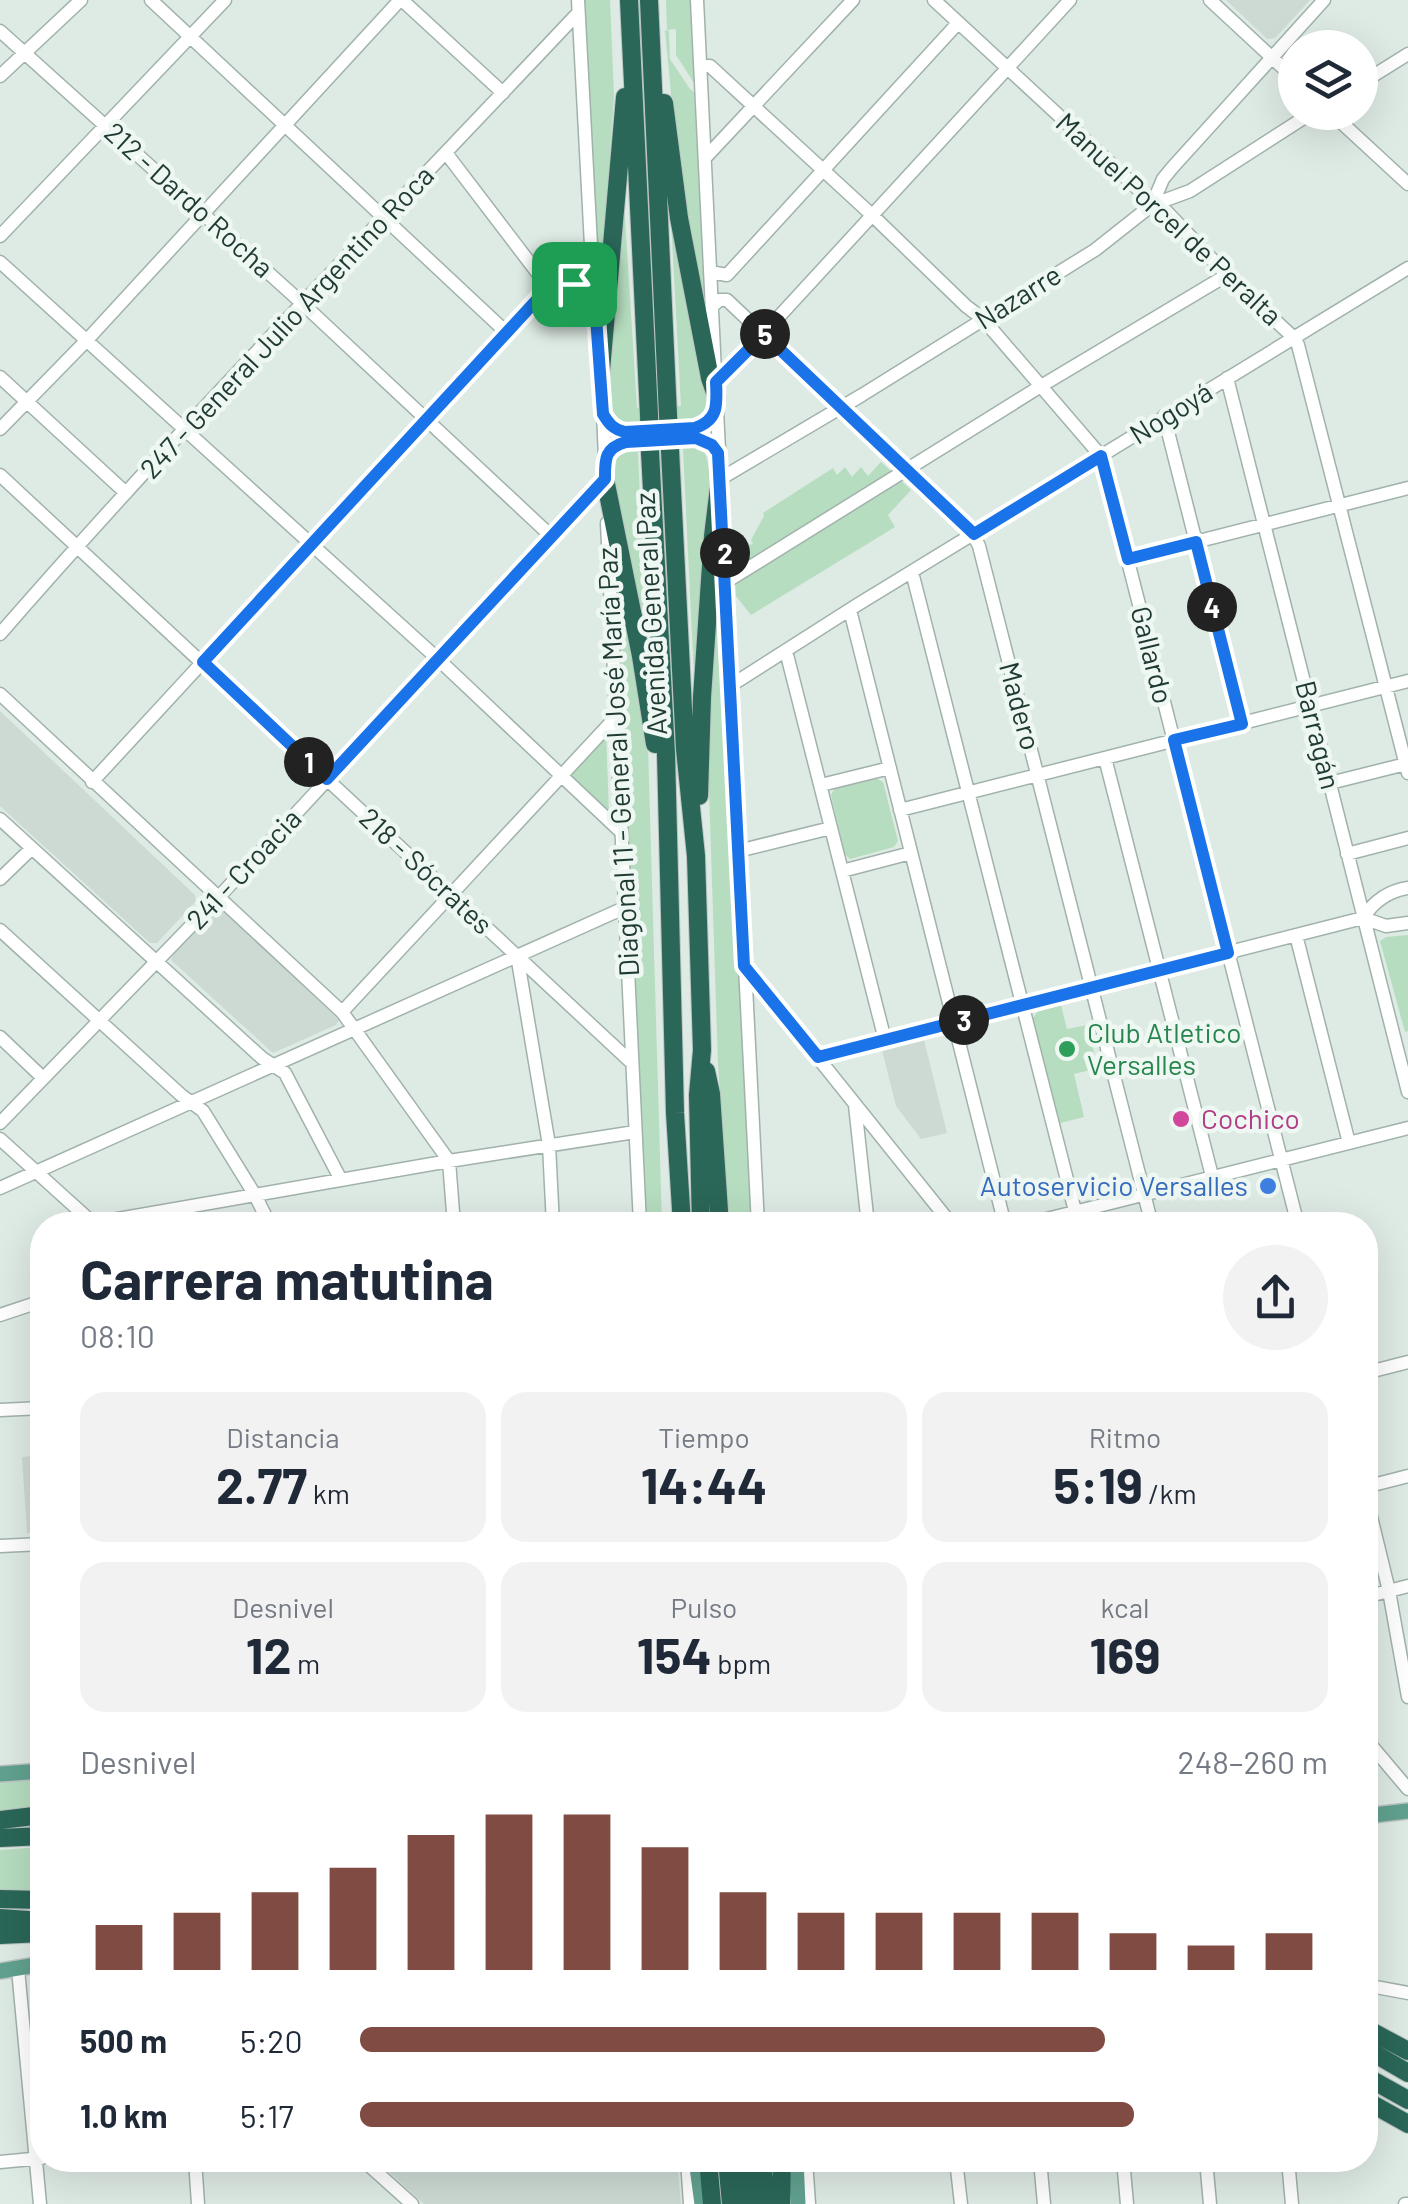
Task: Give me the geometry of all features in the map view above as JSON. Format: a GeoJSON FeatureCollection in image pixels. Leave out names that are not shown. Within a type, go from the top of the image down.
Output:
{"type":"FeatureCollection","features":[{"type":"Feature","properties":{"kind":"highway"},"geometry":{"type":"LineString","coordinates":[[601,370],[629,4]]}},
{"type":"Feature","properties":{"kind":"highway","name":"Avenida General Paz"},"geometry":{"type":"LineString","coordinates":[[629,4],[659,415]]}},
{"type":"Feature","properties":{"kind":"highway"},"geometry":{"type":"LineString","coordinates":[[649,5],[680,218],[716,397]]}},
{"type":"Feature","properties":{"kind":"highway","name":"Avenida General Paz"},"geometry":{"type":"LineString","coordinates":[[649,5],[679,1212]]}},
{"type":"Feature","properties":{"kind":"highway","name":"Avenida General Paz"},"geometry":{"type":"LineString","coordinates":[[660,451],[696,856],[702,1212]]}},
{"type":"Feature","properties":{"kind":"highway"},"geometry":{"type":"LineString","coordinates":[[605,479],[644,674],[669,848]]}},
{"type":"Feature","properties":{"kind":"highway"},"geometry":{"type":"LineString","coordinates":[[696,856],[702,697],[720,480]]}},
{"type":"Feature","properties":{"kind":"highway"},"geometry":{"type":"LineString","coordinates":[[702,1050],[711,1094],[719,1212]]}},
{"type":"Feature","properties":{"kind":"highway"},"geometry":{"type":"LineString","coordinates":[[0,1820],[30,1816]]}},
{"type":"Feature","properties":{"kind":"highway"},"geometry":{"type":"LineString","coordinates":[[0,1838],[30,1837]]}},
{"type":"Feature","properties":{"kind":"highway"},"geometry":{"type":"LineString","coordinates":[[0,1899],[30,1900]]}},
{"type":"Feature","properties":{"kind":"highway"},"geometry":{"type":"LineString","coordinates":[[0,1918],[30,1919]]}},
{"type":"Feature","properties":{"kind":"highway"},"geometry":{"type":"LineString","coordinates":[[0,1936],[30,1934]]}},
{"type":"Feature","properties":{"kind":"highway"},"geometry":{"type":"LineString","coordinates":[[1378,2033],[1407,2044]]}},
{"type":"Feature","properties":{"kind":"highway"},"geometry":{"type":"LineString","coordinates":[[1378,2056],[1408,2073]]}},
{"type":"Feature","properties":{"kind":"highway"},"geometry":{"type":"LineString","coordinates":[[1378,2083],[1408,2100]]}},
{"type":"Feature","properties":{"kind":"highway"},"geometry":{"type":"LineString","coordinates":[[1378,2107],[1400,2119]]}},
{"type":"Feature","properties":{"kind":"highway"},"geometry":{"type":"LineString","coordinates":[[709,2172],[712,2204]]}},
{"type":"Feature","properties":{"kind":"highway"},"geometry":{"type":"LineString","coordinates":[[728,2172],[731,2204]]}},
{"type":"Feature","properties":{"kind":"highway"},"geometry":{"type":"LineString","coordinates":[[746,2172],[748,2204]]}},
{"type":"Feature","properties":{"kind":"highway"},"geometry":{"type":"LineString","coordinates":[[763,2172],[766,2204]]}},
{"type":"Feature","properties":{"kind":"highway"},"geometry":{"type":"LineString","coordinates":[[781,2204],[782,2172]]}},
{"type":"Feature","properties":{"kind":"main road"},"geometry":{"type":"LineString","coordinates":[[0,1773],[30,1772]]}},
{"type":"Feature","properties":{"kind":"main road"},"geometry":{"type":"LineString","coordinates":[[1378,1814],[1408,1810]]}},
{"type":"Feature","properties":{"kind":"main road"},"geometry":{"type":"LineString","coordinates":[[0,1971],[30,1967]]}},
{"type":"Feature","properties":{"kind":"main road"},"geometry":{"type":"LineString","coordinates":[[698,2172],[702,2204]]}},
{"type":"Feature","properties":{"kind":"main road"},"geometry":{"type":"LineString","coordinates":[[797,2172],[798,2204]]}},
{"type":"Feature","properties":{"kind":"street"},"geometry":{"type":"LineString","coordinates":[[0,76],[80,0]]}},
{"type":"Feature","properties":{"kind":"street"},"geometry":{"type":"LineString","coordinates":[[151,0],[506,332]]}},
{"type":"Feature","properties":{"kind":"street"},"geometry":{"type":"LineString","coordinates":[[0,236],[226,0]]}},
{"type":"Feature","properties":{"kind":"street"},"geometry":{"type":"LineString","coordinates":[[0,429],[401,0],[503,93]]}},
{"type":"Feature","properties":{"kind":"street"},"geometry":{"type":"LineString","coordinates":[[697,0],[757,1212]]}},
{"type":"Feature","properties":{"kind":"street"},"geometry":{"type":"LineString","coordinates":[[705,158],[853,0]]}},
{"type":"Feature","properties":{"kind":"street","name":"Manuel Porcel de Peralta"},"geometry":{"type":"LineString","coordinates":[[934,0],[1152,205],[1165,210],[1226,275],[1294,338],[1407,768]]}},
{"type":"Feature","properties":{"kind":"street"},"geometry":{"type":"LineString","coordinates":[[603,414],[610,425],[625,432],[695,428],[711,420],[716,397],[764,334],[1070,0]]}},
{"type":"Feature","properties":{"kind":"street"},"geometry":{"type":"LineString","coordinates":[[1210,0],[1278,63]]}},
{"type":"Feature","properties":{"kind":"street"},"geometry":{"type":"LineString","coordinates":[[1152,205],[1163,179],[1324,0]]}},
{"type":"Feature","properties":{"kind":"street","name":"247 - General Julio Argentino Roca"},"geometry":{"type":"LineString","coordinates":[[0,634],[77,545],[503,93],[578,7]]}},
{"type":"Feature","properties":{"kind":"street","name":"Diagonal 11 - General José María Paz"},"geometry":{"type":"LineString","coordinates":[[578,7],[601,370],[639,1212]]}},
{"type":"Feature","properties":{"kind":"street"},"geometry":{"type":"LineString","coordinates":[[958,23],[727,275],[724,287],[727,300],[974,534]]}},
{"type":"Feature","properties":{"kind":"street","name":"212 - Dardo Rocha"},"geometry":{"type":"LineString","coordinates":[[0,31],[303,304],[551,536]]}},
{"type":"Feature","properties":{"kind":"street"},"geometry":{"type":"LineString","coordinates":[[1378,73],[1408,54]]}},
{"type":"Feature","properties":{"kind":"street","name":"Gallardo"},"geometry":{"type":"LineString","coordinates":[[700,66],[710,66],[983,320],[1101,456],[1295,1212]]}},
{"type":"Feature","properties":{"kind":"street","name":"Nazarre"},"geometry":{"type":"LineString","coordinates":[[720,480],[1095,250],[1152,205],[1190,191],[1286,130]]}},
{"type":"Feature","properties":{"kind":"street"},"geometry":{"type":"LineString","coordinates":[[1350,130],[1408,184]]}},
{"type":"Feature","properties":{"kind":"street"},"geometry":{"type":"LineString","coordinates":[[446,153],[550,288]]}},
{"type":"Feature","properties":{"kind":"street"},"geometry":{"type":"LineString","coordinates":[[0,262],[439,660],[620,830]]}},
{"type":"Feature","properties":{"kind":"street","name":"Nogoyá"},"geometry":{"type":"LineString","coordinates":[[730,686],[1408,268]]}},
{"type":"Feature","properties":{"kind":"street"},"geometry":{"type":"LineString","coordinates":[[710,272],[727,275]]}},
{"type":"Feature","properties":{"kind":"street"},"geometry":{"type":"LineString","coordinates":[[726,582],[1226,275]]}},
{"type":"Feature","properties":{"kind":"street"},"geometry":{"type":"LineString","coordinates":[[92,782],[550,288],[574,284],[594,290]]}},
{"type":"Feature","properties":{"kind":"street"},"geometry":{"type":"LineString","coordinates":[[712,306],[727,300]]}},
{"type":"Feature","properties":{"kind":"street"},"geometry":{"type":"LineString","coordinates":[[0,377],[126,492]]}},
{"type":"Feature","properties":{"kind":"street","name":"Barragán"},"geometry":{"type":"LineString","coordinates":[[1227,378],[1408,1092]]}},
{"type":"Feature","properties":{"kind":"street"},"geometry":{"type":"LineString","coordinates":[[1164,416],[1242,724]]}},
{"type":"Feature","properties":{"kind":"street"},"geometry":{"type":"LineString","coordinates":[[604,459],[618,444],[626,442],[696,438],[705,440],[718,453]]}},
{"type":"Feature","properties":{"kind":"street","name":"218 - Sócrates"},"geometry":{"type":"LineString","coordinates":[[0,475],[632,1063]]}},
{"type":"Feature","properties":{"kind":"street","name":"241 - Croacia"},"geometry":{"type":"LineString","coordinates":[[0,1123],[218,898],[605,479]]}},
{"type":"Feature","properties":{"kind":"street"},"geometry":{"type":"LineString","coordinates":[[1128,559],[1408,488]]}},
{"type":"Feature","properties":{"kind":"street","name":"Madero"},"geometry":{"type":"LineString","coordinates":[[974,534],[1149,1212]]}},
{"type":"Feature","properties":{"kind":"street"},"geometry":{"type":"LineString","coordinates":[[912,572],[1076,1212],[1408,1128]]}},
{"type":"Feature","properties":{"kind":"street"},"geometry":{"type":"LineString","coordinates":[[850,610],[1002,1212]]}},
{"type":"Feature","properties":{"kind":"street"},"geometry":{"type":"LineString","coordinates":[[786,651],[885,1040]]}},
{"type":"Feature","properties":{"kind":"street"},"geometry":{"type":"LineString","coordinates":[[900,810],[1408,681]]}},
{"type":"Feature","properties":{"kind":"street"},"geometry":{"type":"LineString","coordinates":[[0,694],[342,1012],[449,1161],[453,1212]]}},
{"type":"Feature","properties":{"kind":"street"},"geometry":{"type":"LineString","coordinates":[[342,1012],[615,718]]}},
{"type":"Feature","properties":{"kind":"street"},"geometry":{"type":"LineString","coordinates":[[1106,758],[1212,1176]]}},
{"type":"Feature","properties":{"kind":"street"},"geometry":{"type":"LineString","coordinates":[[820,785],[890,768]]}},
{"type":"Feature","properties":{"kind":"street"},"geometry":{"type":"LineString","coordinates":[[1330,783],[1407,768]]}},
{"type":"Feature","properties":{"kind":"street"},"geometry":{"type":"LineString","coordinates":[[0,819],[262,1058],[285,1073],[342,1180]]}},
{"type":"Feature","properties":{"kind":"street"},"geometry":{"type":"LineString","coordinates":[[738,851],[831,828]]}},
{"type":"Feature","properties":{"kind":"street"},"geometry":{"type":"LineString","coordinates":[[1348,854],[1408,838]]}},
{"type":"Feature","properties":{"kind":"street"},"geometry":{"type":"LineString","coordinates":[[0,879],[31,848]]}},
{"type":"Feature","properties":{"kind":"street"},"geometry":{"type":"LineString","coordinates":[[842,871],[911,853]]}},
{"type":"Feature","properties":{"kind":"street"},"geometry":{"type":"LineString","coordinates":[[1363,918],[1383,896],[1408,888]]}},
{"type":"Feature","properties":{"kind":"street"},"geometry":{"type":"LineString","coordinates":[[0,1188],[624,908]]}},
{"type":"Feature","properties":{"kind":"street"},"geometry":{"type":"LineString","coordinates":[[818,1057],[1363,918],[1386,926],[1408,923]]}},
{"type":"Feature","properties":{"kind":"street"},"geometry":{"type":"LineString","coordinates":[[0,930],[203,1111],[264,1212]]}},
{"type":"Feature","properties":{"kind":"street"},"geometry":{"type":"LineString","coordinates":[[1296,936],[1349,1142]]}},
{"type":"Feature","properties":{"kind":"street"},"geometry":{"type":"LineString","coordinates":[[517,955],[549,1146],[553,1212]]}},
{"type":"Feature","properties":{"kind":"street"},"geometry":{"type":"LineString","coordinates":[[744,966],[942,1212]]}},
{"type":"Feature","properties":{"kind":"street"},"geometry":{"type":"LineString","coordinates":[[0,1037],[43,1078]]}},
{"type":"Feature","properties":{"kind":"street"},"geometry":{"type":"LineString","coordinates":[[855,1102],[867,1212]]}},
{"type":"Feature","properties":{"kind":"street"},"geometry":{"type":"LineString","coordinates":[[158,1212],[636,1132]]}},
{"type":"Feature","properties":{"kind":"street"},"geometry":{"type":"LineString","coordinates":[[0,1139],[81,1212]]}},
{"type":"Feature","properties":{"kind":"street"},"geometry":{"type":"LineString","coordinates":[[0,1315],[30,1305]]}},
{"type":"Feature","properties":{"kind":"street"},"geometry":{"type":"LineString","coordinates":[[1378,1370],[1408,1362]]}},
{"type":"Feature","properties":{"kind":"street"},"geometry":{"type":"LineString","coordinates":[[0,1410],[30,1409]]}},
{"type":"Feature","properties":{"kind":"street"},"geometry":{"type":"LineString","coordinates":[[1378,1486],[1408,1476]]}},
{"type":"Feature","properties":{"kind":"street"},"geometry":{"type":"LineString","coordinates":[[0,1546],[30,1545]]}},
{"type":"Feature","properties":{"kind":"street"},"geometry":{"type":"LineString","coordinates":[[1378,1545],[1408,1696]]}},
{"type":"Feature","properties":{"kind":"street"},"geometry":{"type":"LineString","coordinates":[[1378,1594],[1408,1586]]}},
{"type":"Feature","properties":{"kind":"street"},"geometry":{"type":"LineString","coordinates":[[1378,1753],[1408,1789]]}},
{"type":"Feature","properties":{"kind":"street"},"geometry":{"type":"LineString","coordinates":[[18,1969],[30,2077]]}},
{"type":"Feature","properties":{"kind":"street"},"geometry":{"type":"LineString","coordinates":[[1378,1988],[1408,1994]]}},
{"type":"Feature","properties":{"kind":"street"},"geometry":{"type":"LineString","coordinates":[[0,2162],[30,2159]]}},
{"type":"Feature","properties":{"kind":"street"},"geometry":{"type":"LineString","coordinates":[[39,2172],[40,2204]]}},
{"type":"Feature","properties":{"kind":"street"},"geometry":{"type":"LineString","coordinates":[[196,2172],[198,2204]]}},
{"type":"Feature","properties":{"kind":"street"},"geometry":{"type":"LineString","coordinates":[[374,2172],[402,2201]]}},
{"type":"Feature","properties":{"kind":"street"},"geometry":{"type":"LineString","coordinates":[[688,2172],[690,2204]]}},
{"type":"Feature","properties":{"kind":"street"},"geometry":{"type":"LineString","coordinates":[[807,2172],[809,2204]]}},
{"type":"Feature","properties":{"kind":"street"},"geometry":{"type":"LineString","coordinates":[[957,2172],[961,2204]]}},
{"type":"Feature","properties":{"kind":"street"},"geometry":{"type":"LineString","coordinates":[[1041,2172],[1044,2204]]}},
{"type":"Feature","properties":{"kind":"street"},"geometry":{"type":"LineString","coordinates":[[1124,2172],[1127,2204]]}},
{"type":"Feature","properties":{"kind":"street"},"geometry":{"type":"LineString","coordinates":[[1207,2172],[1210,2204]]}},
{"type":"Feature","properties":{"kind":"street"},"geometry":{"type":"LineString","coordinates":[[1289,2172],[1292,2204]]}},
{"type":"Feature","properties":{"kind":"shaded area"},"geometry":{"type":"Polygon","coordinates":[[[1226,0],[1310,0],[1278,30],[1275,38],[1267,39],[1226,0]]]}},
{"type":"Feature","properties":{"kind":"shaded area"},"geometry":{"type":"Polygon","coordinates":[[[0,711],[195,895],[196,901],[157,943],[150,943],[0,806],[0,711]]]}},
{"type":"Feature","properties":{"kind":"shaded area"},"geometry":{"type":"Polygon","coordinates":[[[221,909],[339,1020],[336,1025],[273,1053],[171,960],[221,909]]]}},
{"type":"Feature","properties":{"kind":"shaded area"},"geometry":{"type":"Polygon","coordinates":[[[924,1040],[947,1133],[921,1139],[896,1106],[882,1050],[924,1040]]]}},
{"type":"Feature","properties":{"kind":"shaded area"},"geometry":{"type":"Polygon","coordinates":[[[30,1456],[30,1533],[27,1533],[22,1457],[30,1456]]]}},
{"type":"Feature","properties":{"kind":"shaded area"},"geometry":{"type":"Polygon","coordinates":[[[389,2172],[678,2172],[681,2204],[424,2204],[389,2172]]]}},
{"type":"Feature","properties":{"kind":"green space"},"geometry":{"type":"Polygon","coordinates":[[[584,0],[610,0],[614,96],[599,307],[584,0]]]}},
{"type":"Feature","properties":{"kind":"green space"},"geometry":{"type":"Polygon","coordinates":[[[666,0],[693,0],[697,84],[676,55],[676,29],[667,30],[666,0]]]}},
{"type":"Feature","properties":{"kind":"green space"},"geometry":{"type":"Polygon","coordinates":[[[665,30],[669,31],[670,59],[694,92],[705,290],[702,295],[681,200],[665,30]]]}},
{"type":"Feature","properties":{"kind":"green space"},"geometry":{"type":"Polygon","coordinates":[[[622,171],[637,408],[681,406],[670,202],[707,395],[707,413],[696,422],[620,426],[610,412],[606,381],[622,171]]]}},
{"type":"Feature","properties":{"kind":"green space"},"geometry":{"type":"Polygon","coordinates":[[[698,442],[706,457],[711,487],[698,676],[694,677],[683,449],[638,452],[648,678],[609,479],[613,451],[619,447],[698,442]]]}},
{"type":"Feature","properties":{"kind":"green space"},"geometry":{"type":"Polygon","coordinates":[[[881,462],[911,490],[888,515],[895,527],[751,615],[736,596],[734,548],[753,544],[751,540],[763,513],[833,468],[837,475],[845,467],[852,477],[861,467],[868,476],[881,462]]]}},
{"type":"Feature","properties":{"kind":"green space"},"geometry":{"type":"Polygon","coordinates":[[[608,530],[644,695],[648,747],[662,1212],[643,1212],[608,530]]]}},
{"type":"Feature","properties":{"kind":"green space"},"geometry":{"type":"Polygon","coordinates":[[[720,546],[751,1212],[728,1212],[718,1064],[708,760],[720,546]]]}},
{"type":"Feature","properties":{"kind":"green space"},"geometry":{"type":"Polygon","coordinates":[[[606,734],[609,812],[569,774],[606,734]]]}},
{"type":"Feature","properties":{"kind":"green space"},"geometry":{"type":"Polygon","coordinates":[[[876,778],[883,782],[898,841],[894,847],[850,859],[845,854],[831,795],[835,788],[876,778]]]}},
{"type":"Feature","properties":{"kind":"green space"},"geometry":{"type":"Polygon","coordinates":[[[1408,935],[1408,1031],[1405,1032],[1380,941],[1408,935]]]}},
{"type":"Feature","properties":{"kind":"green space","name":"Club Atletico Versalles"},"geometry":{"type":"Polygon","coordinates":[[[1061,1005],[1067,1029],[1087,1025],[1098,1068],[1074,1074],[1084,1117],[1060,1123],[1033,1018],[1037,1012],[1061,1005]]]}},
{"type":"Feature","properties":{"kind":"green space"},"geometry":{"type":"Polygon","coordinates":[[[30,1780],[30,1809],[0,1813],[0,1782],[30,1780]]]}},
{"type":"Feature","properties":{"kind":"green space"},"geometry":{"type":"Polygon","coordinates":[[[30,1848],[30,1890],[0,1890],[0,1850],[30,1848]]]}},
{"type":"Feature","properties":{"kind":"place","name":"Club Atletico Versalles"},"geometry":{"type":"Point","coordinates":[1067,1049]}},
{"type":"Feature","properties":{"kind":"place","name":"Cochico"},"geometry":{"type":"Point","coordinates":[1181,1119]}},
{"type":"Feature","properties":{"kind":"place","name":"Autoservicio Versalles"},"geometry":{"type":"Point","coordinates":[1268,1186]}},
{"type":"Feature","properties":{"kind":"route"},"geometry":{"type":"LineString","coordinates":[[574,284],[594,290],[603,414],[617,430],[695,428],[711,420],[717,411],[716,382],[764,334],[974,534],[1101,456],[1128,559],[1196,542],[1242,724],[1174,740],[1228,953],[818,1057],[744,966],[718,453],[705,440],[626,442],[610,450],[604,459],[605,479],[327,779],[203,662],[544,292],[557,285],[574,284]]}}]}
